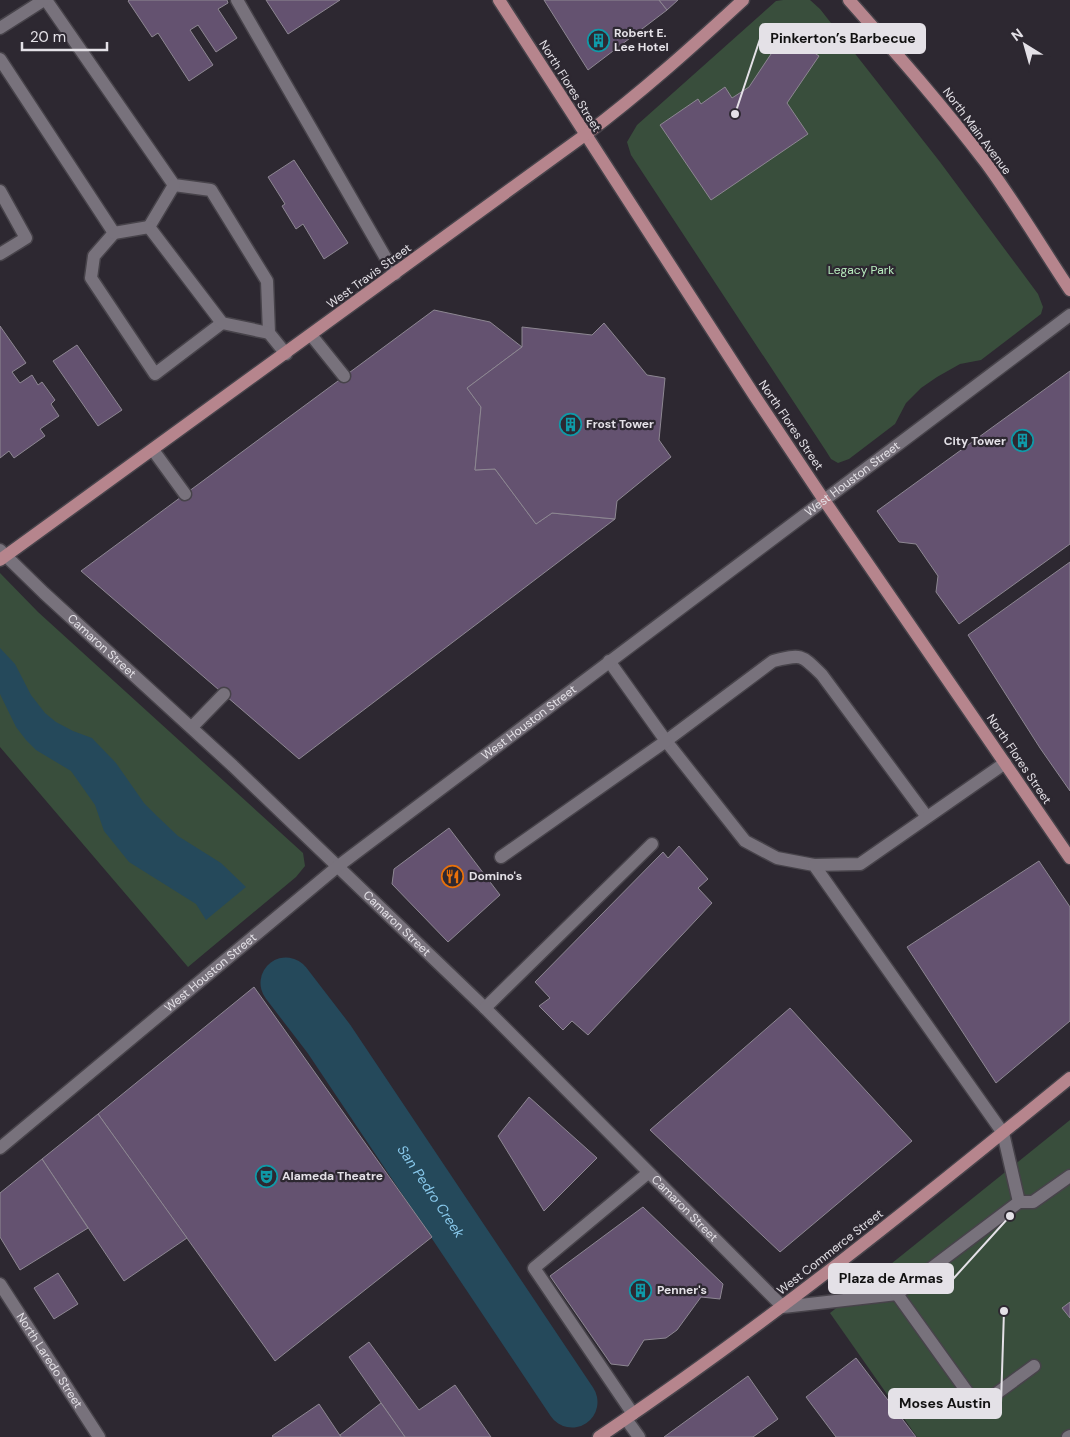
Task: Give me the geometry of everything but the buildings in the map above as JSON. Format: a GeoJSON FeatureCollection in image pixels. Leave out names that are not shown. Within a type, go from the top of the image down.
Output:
{"type":"FeatureCollection","features":[{"type":"Feature","properties":{"kind":"main road","name":"North Flores Street"},"geometry":{"type":"LineString","coordinates":[[499,0],[824,500],[1070,858]]}},
{"type":"Feature","properties":{"kind":"main road","name":"West Travis Street"},"geometry":{"type":"LineString","coordinates":[[2,555],[153,450],[286,354],[632,100],[743,0]]}},
{"type":"Feature","properties":{"kind":"main road","name":"North Main Avenue"},"geometry":{"type":"LineString","coordinates":[[849,0],[916,75],[964,134],[987,165],[1070,290]]}},
{"type":"Feature","properties":{"kind":"main road","name":"West Commerce Street"},"geometry":{"type":"LineString","coordinates":[[599,1437],[783,1307],[1070,1078]]}},
{"type":"Feature","properties":{"kind":"street"},"geometry":{"type":"LineString","coordinates":[[0,28],[45,0],[174,185],[211,190],[267,281],[269,333],[286,354]]}},
{"type":"Feature","properties":{"kind":"street"},"geometry":{"type":"LineString","coordinates":[[237,0],[395,274]]}},
{"type":"Feature","properties":{"kind":"street"},"geometry":{"type":"LineString","coordinates":[[0,59],[114,234]]}},
{"type":"Feature","properties":{"kind":"street"},"geometry":{"type":"LineString","coordinates":[[174,185],[149,227],[114,234],[94,256],[92,278],[155,374],[222,323]]}},
{"type":"Feature","properties":{"kind":"street"},"geometry":{"type":"LineString","coordinates":[[0,191],[26,238],[0,254]]}},
{"type":"Feature","properties":{"kind":"street"},"geometry":{"type":"LineString","coordinates":[[149,227],[222,323],[269,333]]}},
{"type":"Feature","properties":{"kind":"street","name":"West Houston Street"},"geometry":{"type":"LineString","coordinates":[[0,1148],[337,867],[1070,315]]}},
{"type":"Feature","properties":{"kind":"street"},"geometry":{"type":"LineString","coordinates":[[311,335],[344,376]]}},
{"type":"Feature","properties":{"kind":"street"},"geometry":{"type":"LineString","coordinates":[[153,450],[185,494]]}},
{"type":"Feature","properties":{"kind":"street","name":"Camaron Street"},"geometry":{"type":"LineString","coordinates":[[2,555],[192,727],[484,1008],[783,1307]]}},
{"type":"Feature","properties":{"kind":"street"},"geometry":{"type":"LineString","coordinates":[[501,857],[666,741],[773,661],[793,656],[805,658],[822,675],[927,818]]}},
{"type":"Feature","properties":{"kind":"street"},"geometry":{"type":"LineString","coordinates":[[609,661],[666,741],[745,841],[777,858],[814,865],[860,864],[1005,763]]}},
{"type":"Feature","properties":{"kind":"street"},"geometry":{"type":"LineString","coordinates":[[192,727],[224,694]]}},
{"type":"Feature","properties":{"kind":"street"},"geometry":{"type":"LineString","coordinates":[[484,1008],[652,844]]}},
{"type":"Feature","properties":{"kind":"street"},"geometry":{"type":"LineString","coordinates":[[814,865],[1003,1133],[1019,1202]]}},
{"type":"Feature","properties":{"kind":"street"},"geometry":{"type":"LineString","coordinates":[[639,1437],[630,1416],[534,1268],[648,1173]]}},
{"type":"Feature","properties":{"kind":"street"},"geometry":{"type":"LineString","coordinates":[[783,1307],[897,1294],[1019,1202],[1033,1202],[1070,1176]]}},
{"type":"Feature","properties":{"kind":"street","name":"North Laredo Street"},"geometry":{"type":"LineString","coordinates":[[0,1284],[99,1437]]}},
{"type":"Feature","properties":{"kind":"street"},"geometry":{"type":"LineString","coordinates":[[897,1294],[978,1407],[1034,1366]]}},
{"type":"Feature","properties":{"kind":"green space","name":"Legacy Park"},"geometry":{"type":"Polygon","coordinates":[[[810,0],[820,9],[940,162],[1038,294],[1043,307],[1041,314],[981,360],[960,364],[921,388],[906,403],[895,424],[849,459],[838,463],[831,459],[631,155],[627,142],[637,125],[776,1],[810,0]]]}},
{"type":"Feature","properties":{"kind":"green space"},"geometry":{"type":"Polygon","coordinates":[[[0,573],[38,612],[303,853],[305,866],[296,877],[188,967],[0,747],[0,573]]]}},
{"type":"Feature","properties":{"kind":"green space"},"geometry":{"type":"Polygon","coordinates":[[[1070,1120],[1070,1437],[917,1437],[830,1313],[1070,1120]]]}},
{"type":"Feature","properties":{"kind":"water"},"geometry":{"type":"Polygon","coordinates":[[[0,648],[15,664],[31,695],[45,713],[56,722],[92,738],[116,763],[144,803],[157,816],[178,836],[221,863],[246,887],[206,920],[196,904],[129,862],[104,831],[95,805],[71,771],[36,750],[16,727],[0,694],[0,648]]]}},
{"type":"Feature","properties":{"kind":"waterway","name":"San Pedro Creek"},"geometry":{"type":"LineString","coordinates":[[286,983],[329,1039],[572,1402]]}},
{"type":"Feature","properties":{"kind":"place","name":"Robert E. Lee Hotel"},"geometry":{"type":"Point","coordinates":[598,40]}},
{"type":"Feature","properties":{"kind":"place","name":"Pinkerton’s Barbecue"},"geometry":{"type":"Point","coordinates":[735,114]}},
{"type":"Feature","properties":{"kind":"place","name":"Frost Tower"},"geometry":{"type":"Point","coordinates":[570,424]}},
{"type":"Feature","properties":{"kind":"place","name":"City Tower"},"geometry":{"type":"Point","coordinates":[1022,441]}},
{"type":"Feature","properties":{"kind":"place","name":"Domino's"},"geometry":{"type":"Point","coordinates":[453,876]}},
{"type":"Feature","properties":{"kind":"place","name":"Alameda Theatre"},"geometry":{"type":"Point","coordinates":[266,1176]}},
{"type":"Feature","properties":{"kind":"place","name":"Plaza de Armas"},"geometry":{"type":"Point","coordinates":[1010,1216]}},
{"type":"Feature","properties":{"kind":"place","name":"Penner's"},"geometry":{"type":"Point","coordinates":[641,1290]}},
{"type":"Feature","properties":{"kind":"place","name":"Moses Austin"},"geometry":{"type":"Point","coordinates":[1004,1311]}}]}
